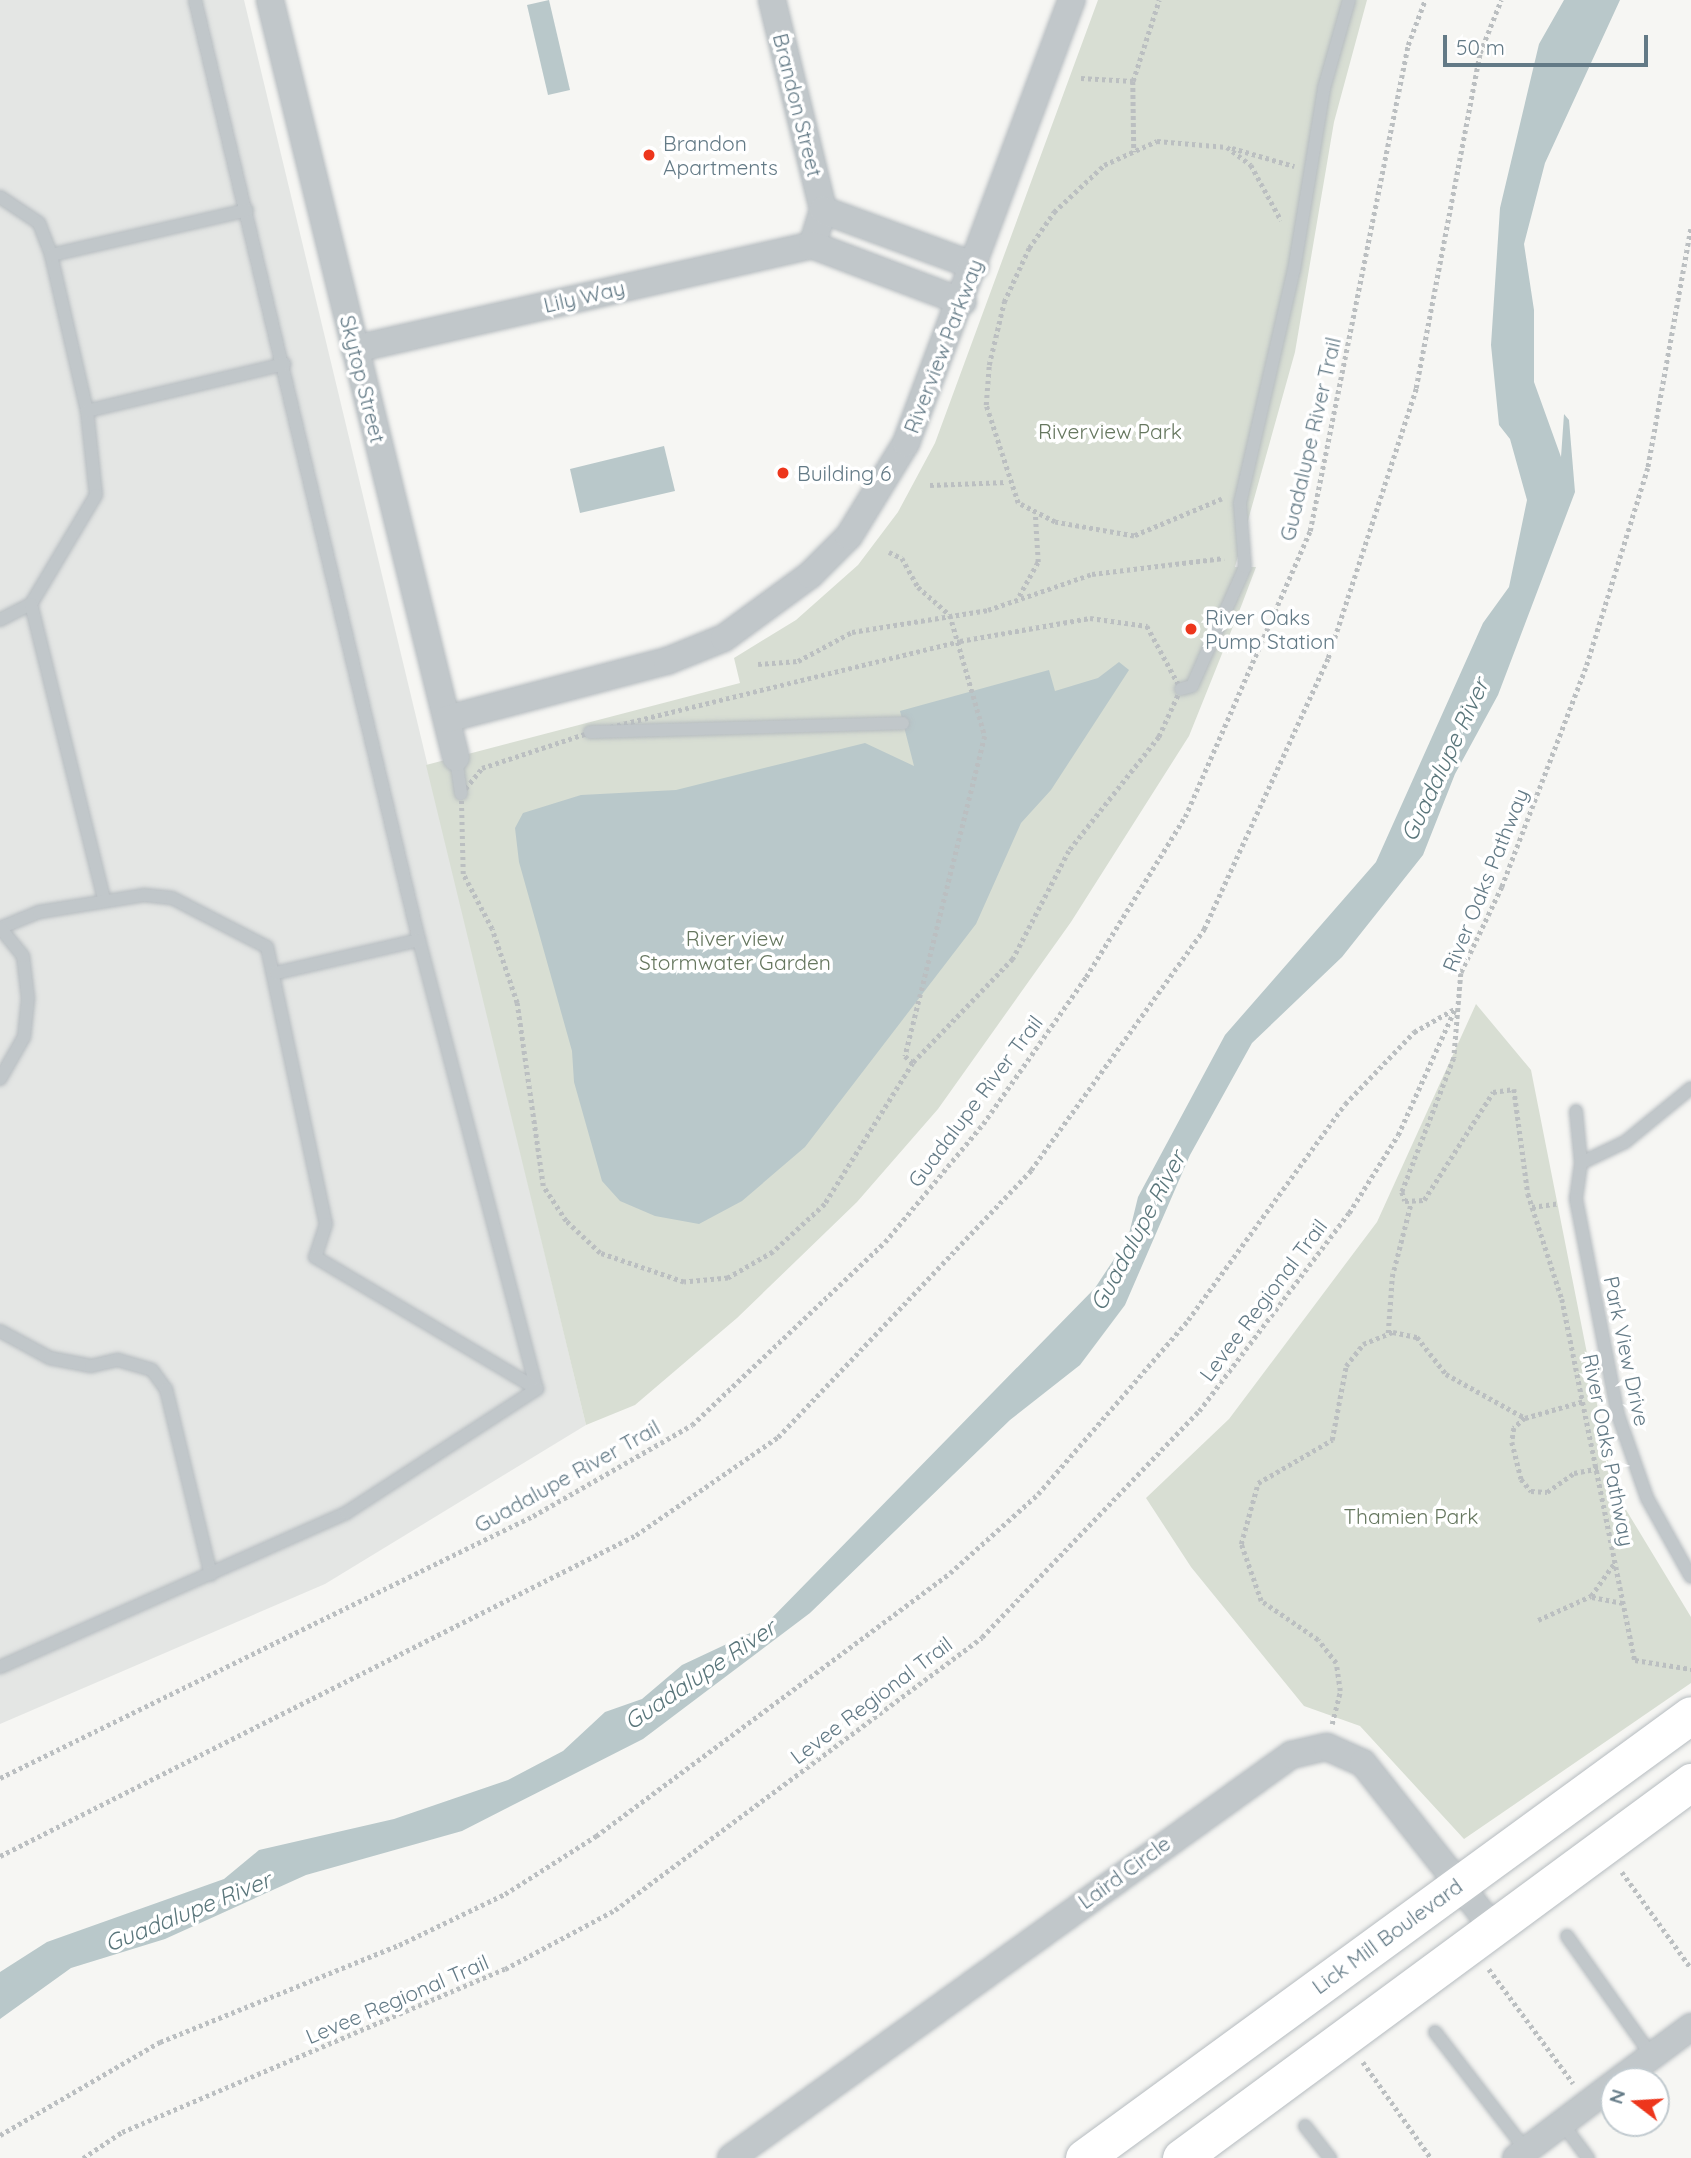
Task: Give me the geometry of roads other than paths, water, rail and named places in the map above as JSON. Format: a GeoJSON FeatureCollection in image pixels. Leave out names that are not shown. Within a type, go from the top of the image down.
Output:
{"type":"FeatureCollection","features":[{"type":"Feature","properties":{"kind":"main road","name":"Lick Mill Boulevard"},"geometry":{"type":"LineString","coordinates":[[1084,2158],[1691,1715]]}},
{"type":"Feature","properties":{"kind":"main road"},"geometry":{"type":"LineString","coordinates":[[1181,2158],[1602,1844],[1691,1782]]}},
{"type":"Feature","properties":{"kind":"street","name":"Skytop Street"},"geometry":{"type":"LineString","coordinates":[[270,0],[456,758]]}},
{"type":"Feature","properties":{"kind":"street","name":"Brandon Street"},"geometry":{"type":"LineString","coordinates":[[772,0],[823,211],[813,245]]}},
{"type":"Feature","properties":{"kind":"street","name":"Riverview Parkway"},"geometry":{"type":"LineString","coordinates":[[447,719],[667,661],[724,638],[800,584],[849,536],[878,495],[963,302],[1072,0]]}},
{"type":"Feature","properties":{"kind":"street"},"geometry":{"type":"LineString","coordinates":[[823,211],[975,266]]}},
{"type":"Feature","properties":{"kind":"street","name":"Lily Way"},"geometry":{"type":"LineString","coordinates":[[355,349],[813,245]]}},
{"type":"Feature","properties":{"kind":"street"},"geometry":{"type":"LineString","coordinates":[[813,245],[963,302]]}},
{"type":"Feature","properties":{"kind":"street","name":"Laird Circle"},"geometry":{"type":"LineString","coordinates":[[731,2158],[1291,1755],[1327,1748],[1363,1762],[1458,1885]]}},
{"type":"Feature","properties":{"kind":"street"},"geometry":{"type":"LineString","coordinates":[[1458,1885],[1480,1934]]}},
{"type":"Feature","properties":{"kind":"street"},"geometry":{"type":"LineString","coordinates":[[1637,2067],[1690,2030]]}},
{"type":"Feature","properties":{"kind":"street"},"geometry":{"type":"LineString","coordinates":[[1521,2154],[1600,2094]]}},
{"type":"Feature","properties":{"kind":"lane"},"geometry":{"type":"LineString","coordinates":[[195,0],[285,364],[419,940],[537,1389]]}},
{"type":"Feature","properties":{"kind":"lane"},"geometry":{"type":"LineString","coordinates":[[1181,690],[1197,674],[1245,567],[1240,503],[1297,255],[1324,88],[1349,0]]}},
{"type":"Feature","properties":{"kind":"lane"},"geometry":{"type":"LineString","coordinates":[[0,197],[39,223],[51,255],[87,411],[96,495],[30,604],[0,620]]}},
{"type":"Feature","properties":{"kind":"lane"},"geometry":{"type":"LineString","coordinates":[[51,255],[247,210]]}},
{"type":"Feature","properties":{"kind":"lane"},"geometry":{"type":"LineString","coordinates":[[87,411],[285,364]]}},
{"type":"Feature","properties":{"kind":"lane"},"geometry":{"type":"LineString","coordinates":[[30,604],[104,899]]}},
{"type":"Feature","properties":{"kind":"lane"},"geometry":{"type":"LineString","coordinates":[[590,732],[903,723]]}},
{"type":"Feature","properties":{"kind":"lane"},"geometry":{"type":"LineString","coordinates":[[456,758],[461,794]]}},
{"type":"Feature","properties":{"kind":"lane"},"geometry":{"type":"LineString","coordinates":[[0,1079],[6,1058],[24,1037],[28,998],[23,956],[0,928],[104,899],[172,898],[267,947],[276,974],[326,1224],[315,1256],[537,1389]]}},
{"type":"Feature","properties":{"kind":"lane"},"geometry":{"type":"LineString","coordinates":[[276,974],[419,940]]}},
{"type":"Feature","properties":{"kind":"lane"},"geometry":{"type":"LineString","coordinates":[[1581,1163],[1625,1142],[1691,1088]]}},
{"type":"Feature","properties":{"kind":"lane","name":"Park View Drive"},"geometry":{"type":"LineString","coordinates":[[1576,1111],[1581,1163],[1576,1199],[1618,1415],[1647,1498],[1691,1577]]}},
{"type":"Feature","properties":{"kind":"lane"},"geometry":{"type":"LineString","coordinates":[[0,1331],[50,1357],[91,1366],[118,1360],[152,1370],[166,1389],[211,1576]]}},
{"type":"Feature","properties":{"kind":"lane"},"geometry":{"type":"LineString","coordinates":[[0,1667],[211,1576],[346,1513],[537,1389]]}},
{"type":"Feature","properties":{"kind":"lane"},"geometry":{"type":"LineString","coordinates":[[1567,1936],[1652,2056]]}},
{"type":"Feature","properties":{"kind":"lane"},"geometry":{"type":"LineString","coordinates":[[1435,2032],[1521,2154]]}},
{"type":"Feature","properties":{"kind":"lane"},"geometry":{"type":"LineString","coordinates":[[1562,2123],[1588,2158]]}},
{"type":"Feature","properties":{"kind":"lane"},"geometry":{"type":"LineString","coordinates":[[1305,2126],[1330,2158]]}},
{"type":"Feature","properties":{"kind":"water"},"geometry":{"type":"Polygon","coordinates":[[[549,0],[570,90],[548,95],[527,5],[549,0]]]}},
{"type":"Feature","properties":{"kind":"water","name":"Guadalupe River"},"geometry":{"type":"Polygon","coordinates":[[[1564,0],[1620,0],[1545,163],[1524,244],[1534,310],[1534,382],[1561,457],[1564,414],[1569,420],[1575,492],[1498,695],[1455,774],[1423,855],[1342,957],[1252,1043],[1190,1155],[1125,1305],[1080,1365],[1010,1420],[810,1613],[643,1739],[462,1831],[306,1875],[165,1939],[71,1968],[0,2019],[0,1972],[47,1942],[224,1879],[259,1850],[394,1819],[508,1780],[563,1751],[605,1712],[642,1699],[682,1665],[763,1627],[1095,1288],[1128,1238],[1138,1197],[1225,1035],[1376,862],[1483,623],[1509,587],[1527,500],[1510,439],[1499,425],[1491,345],[1500,208],[1539,44],[1564,0]]]}},
{"type":"Feature","properties":{"kind":"water"},"geometry":{"type":"Polygon","coordinates":[[[664,446],[675,491],[580,513],[570,469],[664,446]]]}},
{"type":"Feature","properties":{"kind":"water"},"geometry":{"type":"Polygon","coordinates":[[[1119,662],[1129,670],[1051,790],[1021,823],[976,924],[805,1147],[742,1201],[699,1224],[655,1216],[620,1201],[602,1181],[574,1082],[572,1051],[519,862],[515,828],[523,813],[581,795],[676,790],[865,743],[914,766],[900,711],[1049,670],[1055,691],[1098,678],[1119,662]]]}},
{"type":"Feature","properties":{"kind":"place","name":"Brandon Apartments"},"geometry":{"type":"Point","coordinates":[649,155]}},
{"type":"Feature","properties":{"kind":"place","name":"Building 6"},"geometry":{"type":"Point","coordinates":[783,473]}},
{"type":"Feature","properties":{"kind":"place","name":"River Oaks Pump Station"},"geometry":{"type":"Point","coordinates":[1191,629]}},
{"type":"Feature","properties":{"kind":"park label","name":"Riverview Park"},"geometry":{"type":"Point","coordinates":[1110,431]}},
{"type":"Feature","properties":{"kind":"park label","name":"River view Stormwater Garden"},"geometry":{"type":"Point","coordinates":[735,950]}},
{"type":"Feature","properties":{"kind":"park label","name":"Thamien Park"},"geometry":{"type":"Point","coordinates":[1411,1516]}}]}
